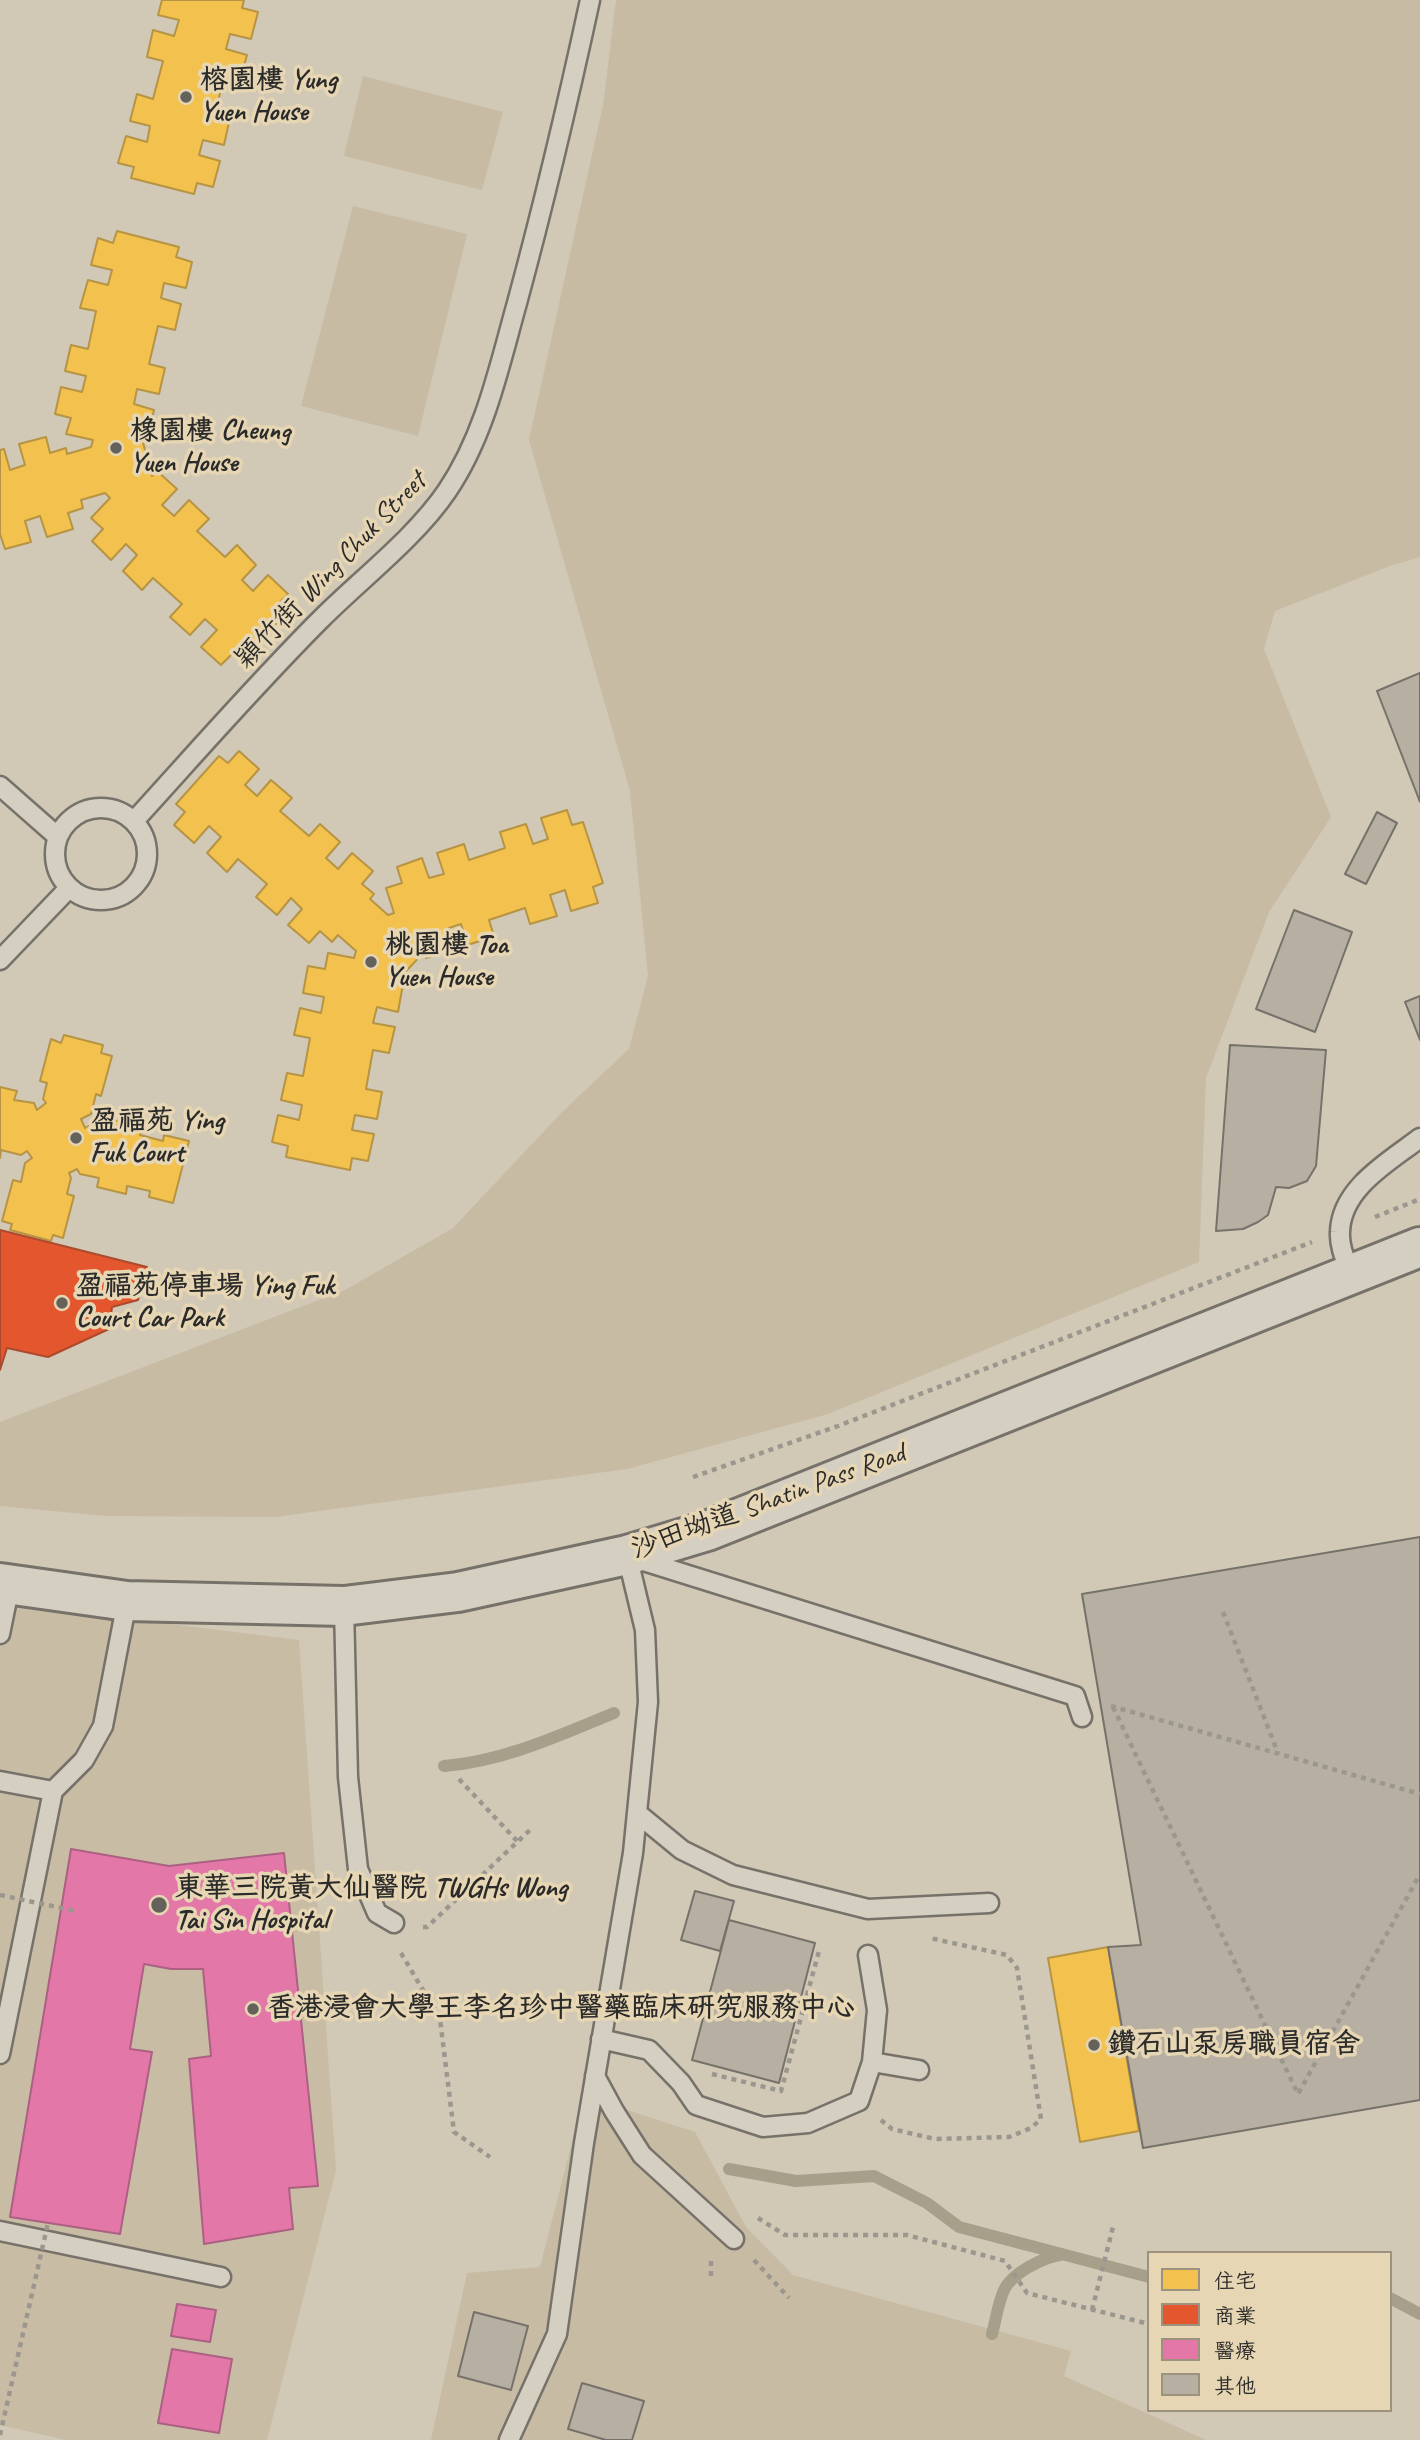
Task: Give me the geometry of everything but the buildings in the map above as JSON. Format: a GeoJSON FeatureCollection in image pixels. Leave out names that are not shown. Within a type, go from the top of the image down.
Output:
{"type":"FeatureCollection","features":[{"type":"Feature","properties":{"kind":"main road","name":"沙田坳道 Shatin Pass Road"},"geometry":{"type":"LineString","coordinates":[[5,1584],[127,1601],[344,1606],[457,1592],[627,1555],[707,1531],[1420,1247]]}},
{"type":"Feature","properties":{"kind":"lane","name":"穎竹街 Wing Chuk Street"},"geometry":{"type":"LineString","coordinates":[[134,821],[261,681],[321,618],[411,533],[447,492],[473,444],[492,394],[565,116],[590,0]]}},
{"type":"Feature","properties":{"kind":"lane"},"geometry":{"type":"LineString","coordinates":[[0,786],[58,837]]}},
{"type":"Feature","properties":{"kind":"lane"},"geometry":{"type":"LineString","coordinates":[[107,807],[122,812],[134,821],[144,834],[148,850],[146,866],[140,880],[128,892],[113,899],[97,901],[82,897],[69,888],[55,864],[58,837],[66,824],[78,814],[92,808],[107,807]]}},
{"type":"Feature","properties":{"kind":"lane"},"geometry":{"type":"LineString","coordinates":[[0,960],[69,888]]}},
{"type":"Feature","properties":{"kind":"lane"},"geometry":{"type":"LineString","coordinates":[[1351,1274],[1342,1248],[1340,1231],[1345,1207],[1372,1175],[1420,1138]]}},
{"type":"Feature","properties":{"kind":"lane"},"geometry":{"type":"LineString","coordinates":[[627,1555],[1075,1696],[1082,1717]]}},
{"type":"Feature","properties":{"kind":"lane"},"geometry":{"type":"LineString","coordinates":[[509,2440],[557,2334],[595,2076],[633,1853],[648,1702],[645,1630],[627,1555]]}},
{"type":"Feature","properties":{"kind":"lane"},"geometry":{"type":"LineString","coordinates":[[0,1634],[5,1584]]}},
{"type":"Feature","properties":{"kind":"lane"},"geometry":{"type":"LineString","coordinates":[[0,2054],[53,1791],[84,1760],[103,1726],[127,1601]]}},
{"type":"Feature","properties":{"kind":"lane"},"geometry":{"type":"LineString","coordinates":[[344,1606],[348,1777],[358,1869],[377,1913],[394,1923]]}},
{"type":"Feature","properties":{"kind":"lane"},"geometry":{"type":"LineString","coordinates":[[0,1781],[53,1791]]}},
{"type":"Feature","properties":{"kind":"lane"},"geometry":{"type":"LineString","coordinates":[[637,1813],[682,1850],[733,1875],[868,1909],[989,1903]]}},
{"type":"Feature","properties":{"kind":"lane"},"geometry":{"type":"LineString","coordinates":[[601,2039],[649,2050],[681,2083],[696,2105],[763,2127],[808,2123],[859,2101],[872,2062],[877,2010],[868,1955]]}},
{"type":"Feature","properties":{"kind":"lane"},"geometry":{"type":"LineString","coordinates":[[872,2062],[919,2070]]}},
{"type":"Feature","properties":{"kind":"lane"},"geometry":{"type":"LineString","coordinates":[[595,2076],[642,2155],[734,2239]]}},
{"type":"Feature","properties":{"kind":"lane"},"geometry":{"type":"LineString","coordinates":[[0,2231],[221,2277]]}},
{"type":"Feature","properties":{"kind":"path"},"geometry":{"type":"LineString","coordinates":[[693,1478],[913,1398],[1420,1199]]}},
{"type":"Feature","properties":{"kind":"path"},"geometry":{"type":"LineString","coordinates":[[1223,1612],[1278,1754]]}},
{"type":"Feature","properties":{"kind":"path"},"geometry":{"type":"LineString","coordinates":[[1420,1794],[1113,1707],[1298,2094],[1420,1874]]}},
{"type":"Feature","properties":{"kind":"path"},"geometry":{"type":"LineString","coordinates":[[458,1779],[518,1842]]}},
{"type":"Feature","properties":{"kind":"path"},"geometry":{"type":"LineString","coordinates":[[394,1923],[427,1927],[531,1829]]}},
{"type":"Feature","properties":{"kind":"path"},"geometry":{"type":"LineString","coordinates":[[0,1895],[76,1911]]}},
{"type":"Feature","properties":{"kind":"path"},"geometry":{"type":"LineString","coordinates":[[377,1913],[440,2019],[454,2132],[490,2157]]}},
{"type":"Feature","properties":{"kind":"path"},"geometry":{"type":"LineString","coordinates":[[859,2101],[892,2129],[934,2139],[1009,2137],[1031,2128],[1041,2119],[1017,1968],[1007,1955],[953,1944]]}},
{"type":"Feature","properties":{"kind":"path"},"geometry":{"type":"LineString","coordinates":[[649,2050],[689,2069],[782,2091],[819,1951]]}},
{"type":"Feature","properties":{"kind":"path"},"geometry":{"type":"LineString","coordinates":[[754,2216],[785,2235],[908,2235],[1005,2261],[1027,2293],[1147,2324]]}},
{"type":"Feature","properties":{"kind":"path"},"geometry":{"type":"LineString","coordinates":[[0,2435],[48,2223]]}},
{"type":"Feature","properties":{"kind":"path"},"geometry":{"type":"LineString","coordinates":[[1093,2310],[1114,2223]]}},
{"type":"Feature","properties":{"kind":"path"},"geometry":{"type":"LineString","coordinates":[[734,2239],[789,2298]]}},
{"type":"Feature","properties":{"kind":"shaded area"},"geometry":{"type":"Polygon","coordinates":[[[616,0],[1420,0],[1420,557],[1275,611],[1264,649],[1331,817],[1269,912],[1206,1078],[1199,1262],[828,1414],[627,1469],[275,1517],[105,1516],[0,1506],[0,1422],[345,1290],[453,1228],[563,1111],[629,1049],[648,976],[630,791],[529,440],[603,105],[616,0]]]}},
{"type":"Feature","properties":{"kind":"shaded area"},"geometry":{"type":"Polygon","coordinates":[[[363,76],[503,112],[482,190],[344,156],[363,76]]]}},
{"type":"Feature","properties":{"kind":"shaded area"},"geometry":{"type":"Polygon","coordinates":[[[353,206],[467,234],[418,436],[301,406],[353,206]]]}},
{"type":"Feature","properties":{"kind":"shaded area","name":"東華三院黃大仙醫院 TWGHs Wong Tai Sin Hospital"},"geometry":{"type":"Polygon","coordinates":[[[0,1603],[299,1640],[336,2170],[267,2440],[66,2440],[0,2425],[0,1603]]]}},
{"type":"Feature","properties":{"kind":"shaded area"},"geometry":{"type":"Polygon","coordinates":[[[584,2096],[695,2132],[746,2227],[793,2275],[1071,2351],[1064,2376],[1206,2440],[431,2440],[467,2273],[540,2267],[584,2096]]]}},
{"type":"Feature","properties":{"kind":"waterway"},"geometry":{"type":"LineString","coordinates":[[444,1766],[509,1753],[614,1713]]}},
{"type":"Feature","properties":{"kind":"waterway"},"geometry":{"type":"LineString","coordinates":[[729,2169],[796,2181],[874,2176],[927,2203],[959,2227],[1147,2276]]}},
{"type":"Feature","properties":{"kind":"waterway"},"geometry":{"type":"LineString","coordinates":[[992,2334],[1000,2300],[1008,2284],[1028,2267],[1060,2255]]}},
{"type":"Feature","properties":{"kind":"waterway"},"geometry":{"type":"LineString","coordinates":[[1392,2299],[1420,2314]]}},
{"type":"Feature","properties":{"kind":"place","name":"榕園樓 Yung Yuen House"},"geometry":{"type":"Point","coordinates":[186,97]}},
{"type":"Feature","properties":{"kind":"place","name":"橡園樓 Cheung Yuen House"},"geometry":{"type":"Point","coordinates":[116,448]}},
{"type":"Feature","properties":{"kind":"place","name":"桃園樓 Toa Yuen House"},"geometry":{"type":"Point","coordinates":[371,962]}},
{"type":"Feature","properties":{"kind":"place","name":"盈福苑 Ying Fuk Court"},"geometry":{"type":"Point","coordinates":[76,1138]}},
{"type":"Feature","properties":{"kind":"place","name":"盈福苑停車場 Ying Fuk Court Car Park"},"geometry":{"type":"Point","coordinates":[62,1303]}},
{"type":"Feature","properties":{"kind":"place","name":"東華三院黃大仙醫院 TWGHs Wong Tai Sin Hospital"},"geometry":{"type":"Point","coordinates":[159,1905]}},
{"type":"Feature","properties":{"kind":"place","name":"香港浸會大學王李名珍中醫藥臨床研究服務中心"},"geometry":{"type":"Point","coordinates":[253,2009]}},
{"type":"Feature","properties":{"kind":"place","name":"鑽石山泵房職員宿舍"},"geometry":{"type":"Point","coordinates":[1094,2045]}}]}
